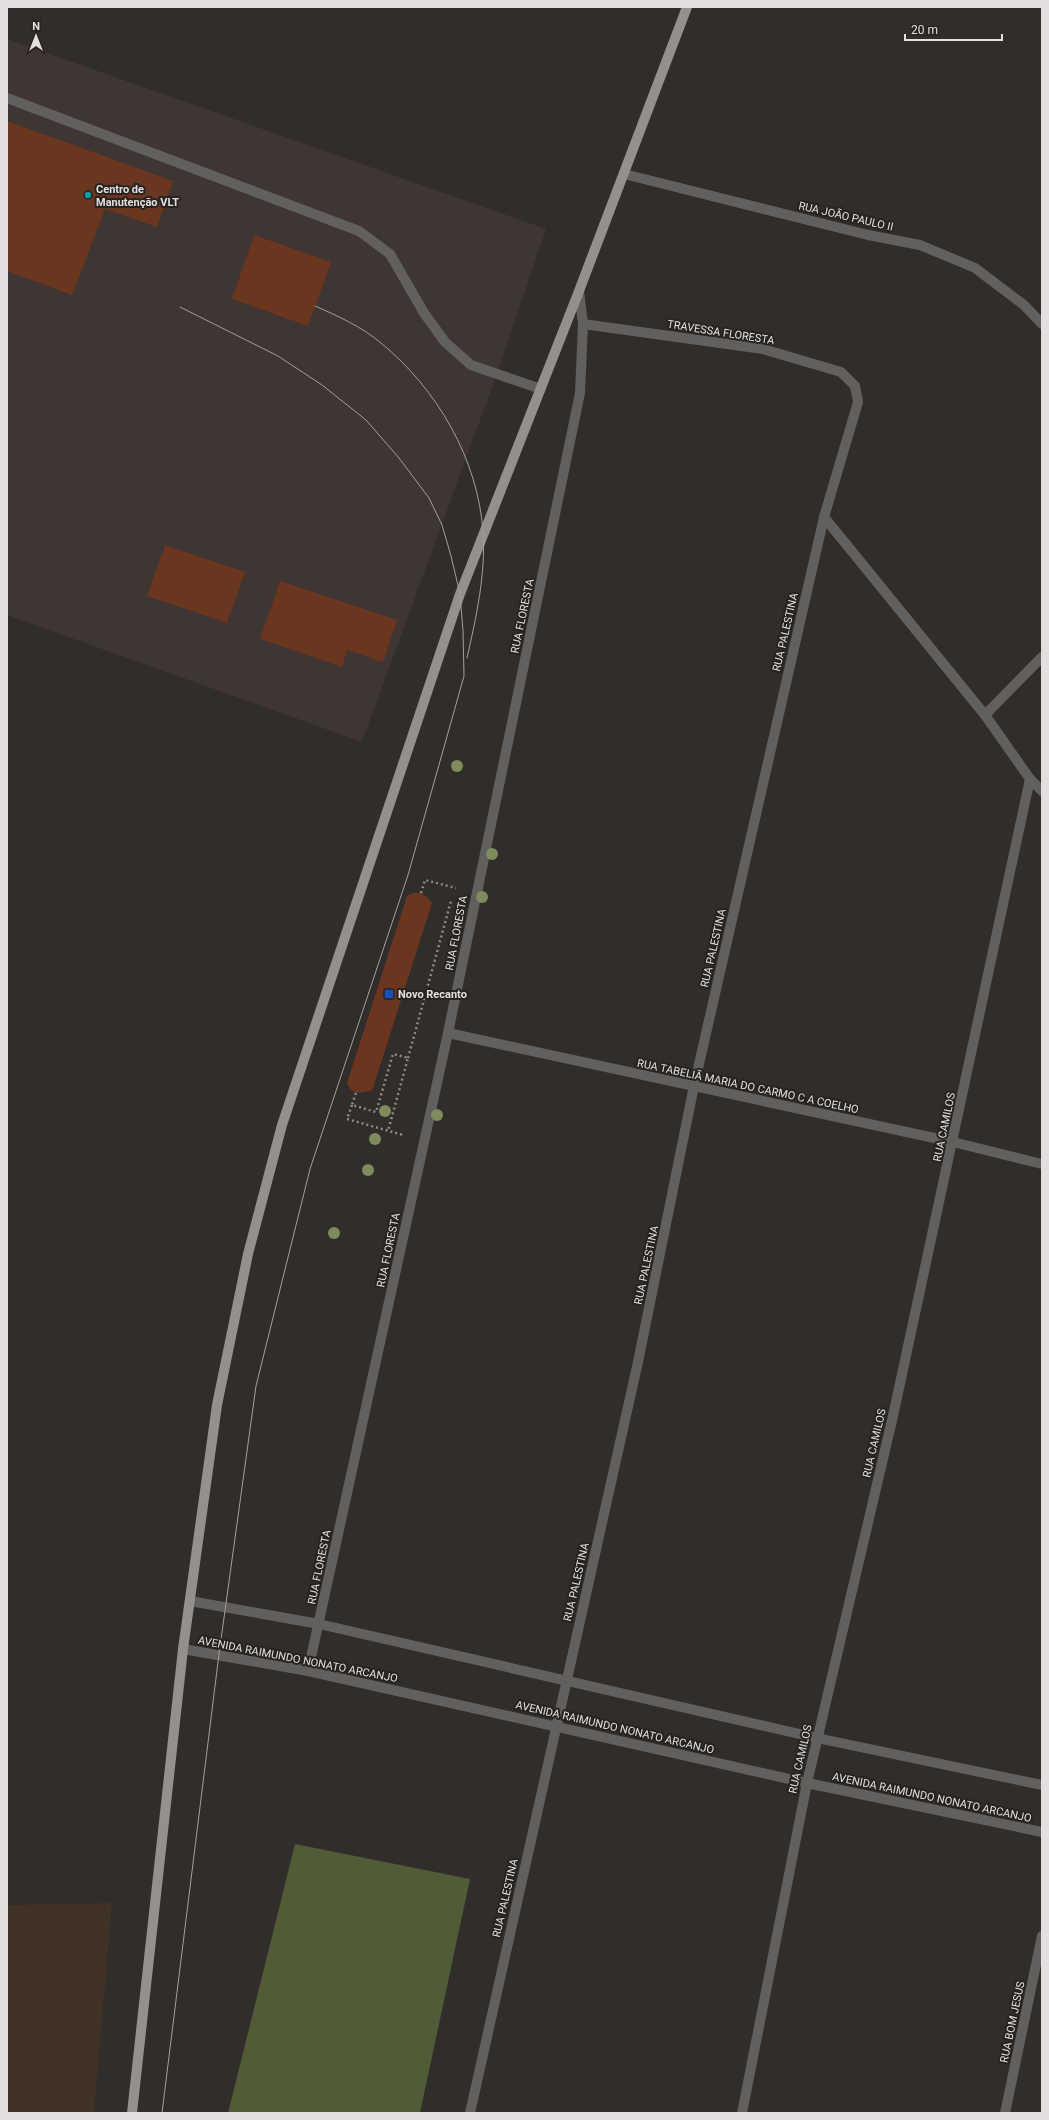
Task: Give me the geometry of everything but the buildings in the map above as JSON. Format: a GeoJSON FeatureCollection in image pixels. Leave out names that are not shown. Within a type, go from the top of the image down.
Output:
{"type":"FeatureCollection","features":[{"type":"Feature","properties":{"kind":"main road"},"geometry":{"type":"LineString","coordinates":[[132,2113],[183,1649],[217,1405],[248,1254],[282,1125],[460,594],[579,291],[687,7]]}},
{"type":"Feature","properties":{"kind":"street"},"geometry":{"type":"LineString","coordinates":[[7,98],[359,231],[390,254],[424,313],[444,342],[471,365],[541,389]]}},
{"type":"Feature","properties":{"kind":"street","name":"RUA JOÃO PAULO II"},"geometry":{"type":"LineString","coordinates":[[624,174],[868,235],[920,245],[975,268],[1024,305],[1042,324]]}},
{"type":"Feature","properties":{"kind":"street","name":"RUA FLORESTA"},"geometry":{"type":"LineString","coordinates":[[308,1671],[448,1033],[580,393],[583,324],[579,291]]}},
{"type":"Feature","properties":{"kind":"street","name":"TRAVESSA FLORESTA"},"geometry":{"type":"LineString","coordinates":[[583,324],[762,349],[841,372],[855,386],[858,402],[852,424]]}},
{"type":"Feature","properties":{"kind":"street","name":"RUA PALESTINA"},"geometry":{"type":"LineString","coordinates":[[470,2113],[638,1362],[694,1086],[824,517],[852,424]]}},
{"type":"Feature","properties":{"kind":"street"},"geometry":{"type":"LineString","coordinates":[[824,517],[985,715],[1030,779],[1042,791]]}},
{"type":"Feature","properties":{"kind":"street"},"geometry":{"type":"LineString","coordinates":[[985,715],[1042,657]]}},
{"type":"Feature","properties":{"kind":"street","name":"RUA CAMILOS"},"geometry":{"type":"LineString","coordinates":[[742,2113],[806,1783],[893,1416],[1030,779]]}},
{"type":"Feature","properties":{"kind":"street","name":"RUA TABELIÃ MARIA DO CARMO C A COELHO"},"geometry":{"type":"LineString","coordinates":[[448,1033],[953,1142],[1042,1164]]}},
{"type":"Feature","properties":{"kind":"street"},"geometry":{"type":"LineString","coordinates":[[190,1601],[319,1624],[817,1738],[1042,1785]]}},
{"type":"Feature","properties":{"kind":"street","name":"AVENIDA RAIMUNDO NONATO ARCANJO"},"geometry":{"type":"LineString","coordinates":[[183,1649],[219,1654],[308,1671],[806,1783],[1042,1832]]}},
{"type":"Feature","properties":{"kind":"street","name":"RUA BOM JESUS"},"geometry":{"type":"LineString","coordinates":[[1005,2113],[1042,1936]]}},
{"type":"Feature","properties":{"kind":"path"},"geometry":{"type":"LineString","coordinates":[[421,893],[425,880],[476,894]]}},
{"type":"Feature","properties":{"kind":"path"},"geometry":{"type":"LineString","coordinates":[[388,1131],[454,888]]}},
{"type":"Feature","properties":{"kind":"path"},"geometry":{"type":"LineString","coordinates":[[352,1105],[376,1112],[393,1054],[408,1058]]}},
{"type":"Feature","properties":{"kind":"path"},"geometry":{"type":"LineString","coordinates":[[356,1093],[347,1119],[424,1141]]}},
{"type":"Feature","properties":{"kind":"shaded area"},"geometry":{"type":"Polygon","coordinates":[[[7,39],[546,229],[497,374],[362,742],[7,615],[7,39]]]}},
{"type":"Feature","properties":{"kind":"shaded area"},"geometry":{"type":"Polygon","coordinates":[[[112,1903],[94,2113],[7,2113],[7,1905],[112,1903]]]}},
{"type":"Feature","properties":{"kind":"green space"},"geometry":{"type":"Polygon","coordinates":[[[295,1844],[470,1879],[420,2113],[228,2113],[295,1844]]]}},
{"type":"Feature","properties":{"kind":"tram line"},"geometry":{"type":"LineString","coordinates":[[315,306],[366,332],[401,361],[437,404],[451,427],[463,452],[473,478],[479,505],[484,548],[480,596],[467,658]]}},
{"type":"Feature","properties":{"kind":"tram line"},"geometry":{"type":"LineString","coordinates":[[162,2113],[219,1654],[256,1386],[310,1169],[408,875],[464,676],[460,594],[442,525],[429,498],[399,458],[366,420],[322,385],[278,356],[180,307]]}},
{"type":"Feature","properties":{"kind":"place","name":"Centro de Manutenção VLT"},"geometry":{"type":"Point","coordinates":[88,195]}},
{"type":"Feature","properties":{"kind":"place","name":"Novo Recanto"},"geometry":{"type":"Point","coordinates":[389,994]}}]}
